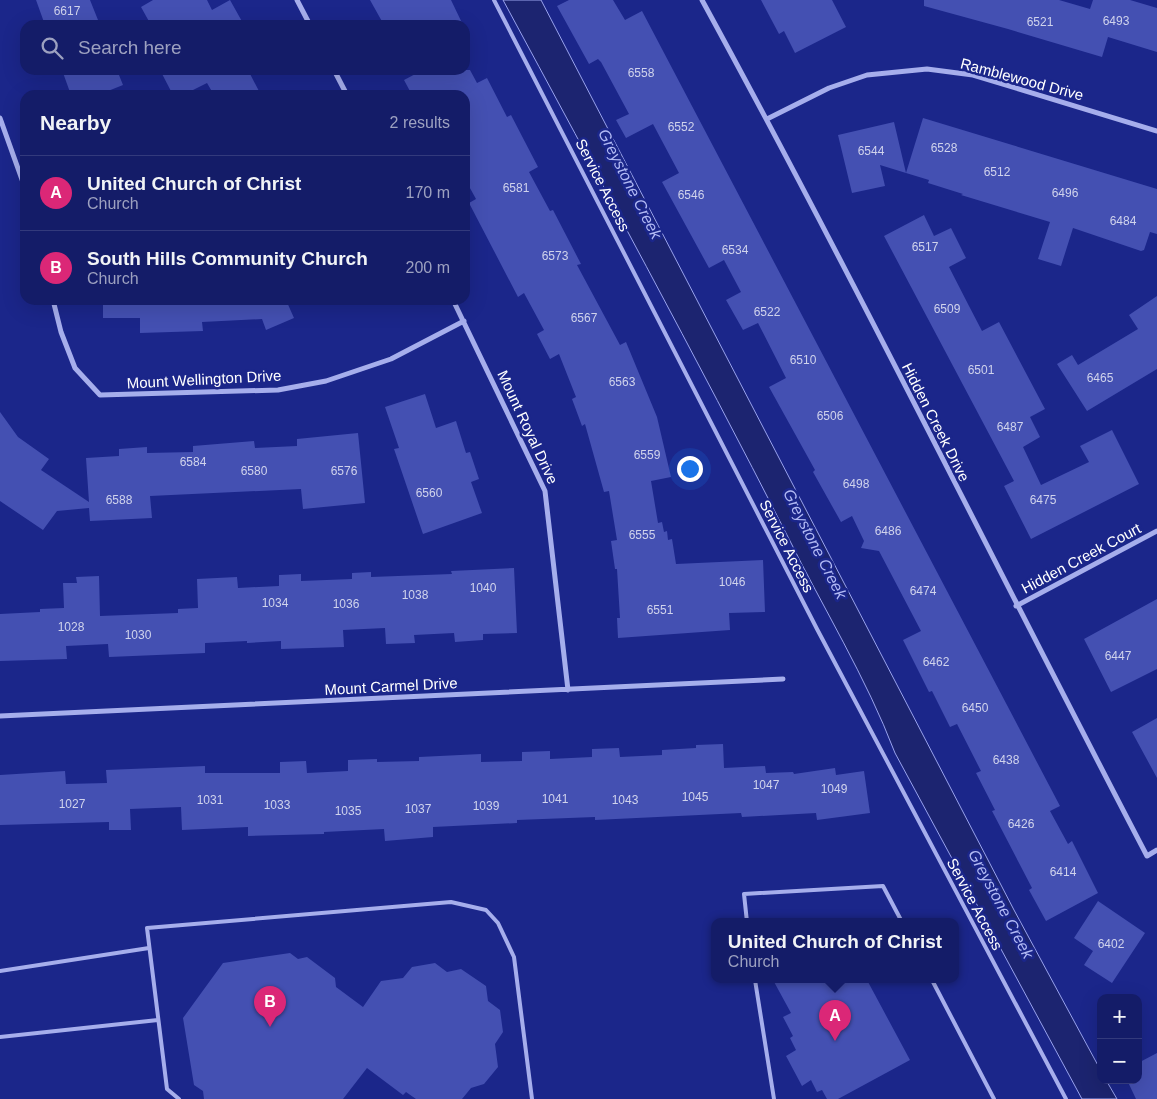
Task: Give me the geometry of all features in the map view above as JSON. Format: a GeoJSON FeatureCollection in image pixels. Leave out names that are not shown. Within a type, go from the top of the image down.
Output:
{"type":"FeatureCollection","features":[{"type":"Feature","properties":{"kind":"street"},"geometry":{"type":"LineString","coordinates":[[297,0],[307,20]]}},
{"type":"Feature","properties":{"kind":"street","name":"Hidden Creek Drive"},"geometry":{"type":"LineString","coordinates":[[702,0],[767,119],[1016,606],[1147,856],[1157,850]]}},
{"type":"Feature","properties":{"kind":"street","name":"Ramblewood Drive"},"geometry":{"type":"LineString","coordinates":[[767,119],[829,88],[867,75],[927,69],[973,75],[1157,131]]}},
{"type":"Feature","properties":{"kind":"street"},"geometry":{"type":"LineString","coordinates":[[336,75],[344,90]]}},
{"type":"Feature","properties":{"kind":"street"},"geometry":{"type":"LineString","coordinates":[[0,118],[20,174]]}},
{"type":"Feature","properties":{"kind":"street","name":"Mount Wellington Drive"},"geometry":{"type":"LineString","coordinates":[[54,305],[61,332],[75,368],[100,395],[278,390],[326,381],[391,359],[464,321]]}},
{"type":"Feature","properties":{"kind":"street","name":"Mount Royal Drive"},"geometry":{"type":"LineString","coordinates":[[456,305],[545,491],[568,690]]}},
{"type":"Feature","properties":{"kind":"street","name":"Hidden Creek Court"},"geometry":{"type":"LineString","coordinates":[[1016,606],[1157,532]]}},
{"type":"Feature","properties":{"kind":"street","name":"Mount Carmel Drive"},"geometry":{"type":"LineString","coordinates":[[0,716],[783,680]]}},
{"type":"Feature","properties":{"kind":"lane","name":"Service Access"},"geometry":{"type":"LineString","coordinates":[[494,0],[817,629],[1066,1099]]}},
{"type":"Feature","properties":{"kind":"lane"},"geometry":{"type":"LineString","coordinates":[[747,918],[744,894],[883,886],[900,918]]}},
{"type":"Feature","properties":{"kind":"lane"},"geometry":{"type":"LineString","coordinates":[[179,1099],[167,1089],[147,928],[451,902],[486,910],[498,923],[514,957],[532,1099]]}},
{"type":"Feature","properties":{"kind":"lane"},"geometry":{"type":"LineString","coordinates":[[0,971],[149,948]]}},
{"type":"Feature","properties":{"kind":"lane"},"geometry":{"type":"LineString","coordinates":[[755,983],[774,1099]]}},
{"type":"Feature","properties":{"kind":"lane"},"geometry":{"type":"LineString","coordinates":[[934,983],[994,1099]]}},
{"type":"Feature","properties":{"kind":"lane"},"geometry":{"type":"LineString","coordinates":[[0,1036],[158,1020]]}},
{"type":"Feature","properties":{"kind":"water","name":"Greystone Creek"},"geometry":{"type":"Polygon","coordinates":[[[503,0],[541,0],[1014,910],[1097,1064],[1097,1084],[1108,1084],[1117,1099],[1082,1099],[895,753],[884,725],[844,643],[682,334],[503,0]]]}},
{"type":"Feature","properties":{"kind":"building"},"geometry":{"type":"Polygon","coordinates":[[[36,0],[90,0],[98,20],[43,20],[36,0]]]}},
{"type":"Feature","properties":{"kind":"building"},"geometry":{"type":"Polygon","coordinates":[[[153,0],[207,0],[212,10],[230,0],[241,20],[148,20],[141,7],[153,0]]]}},
{"type":"Feature","properties":{"kind":"building"},"geometry":{"type":"Polygon","coordinates":[[[370,0],[451,0],[461,20],[381,20],[370,0]]]}},
{"type":"Feature","properties":{"kind":"building"},"geometry":{"type":"Polygon","coordinates":[[[569,0],[613,0],[625,20],[642,11],[1060,806],[1050,811],[1068,844],[1072,841],[1098,893],[1046,921],[1029,890],[1032,888],[992,811],[995,810],[976,773],[981,771],[957,724],[950,727],[932,691],[929,692],[903,640],[921,631],[879,551],[861,548],[864,541],[852,516],[841,522],[813,472],[815,470],[769,387],[786,378],[758,323],[743,330],[726,300],[741,292],[724,260],[709,268],[662,182],[679,173],[653,124],[626,138],[616,120],[629,114],[601,62],[598,59],[589,64],[557,6],[569,0]]]}},
{"type":"Feature","properties":{"kind":"building"},"geometry":{"type":"Polygon","coordinates":[[[761,0],[832,0],[846,27],[795,53],[784,31],[779,34],[761,0]]]}},
{"type":"Feature","properties":{"kind":"building"},"geometry":{"type":"Polygon","coordinates":[[[924,0],[1059,0],[1090,9],[1093,0],[1130,0],[1157,8],[1157,52],[1108,37],[1102,57],[924,6],[924,0]]]}},
{"type":"Feature","properties":{"kind":"building"},"geometry":{"type":"Polygon","coordinates":[[[470,70],[477,83],[487,78],[507,117],[511,115],[538,167],[529,172],[550,211],[553,210],[581,264],[577,265],[620,345],[626,342],[657,417],[671,477],[651,481],[658,523],[662,522],[664,532],[667,531],[668,540],[672,539],[676,564],[763,560],[765,612],[729,613],[730,630],[618,638],[617,618],[620,618],[617,569],[615,569],[611,541],[617,540],[609,491],[604,492],[585,424],[582,426],[572,399],[576,397],[559,354],[550,359],[537,334],[544,330],[524,293],[518,297],[470,205],[470,202],[476,199],[470,188],[470,90],[409,90],[404,80],[414,75],[470,75],[470,70]]]}},
{"type":"Feature","properties":{"kind":"building"},"geometry":{"type":"Polygon","coordinates":[[[64,75],[119,75],[123,85],[110,90],[69,90],[64,75]]]}},
{"type":"Feature","properties":{"kind":"building"},"geometry":{"type":"Polygon","coordinates":[[[163,75],[251,75],[258,90],[211,90],[207,83],[193,90],[170,90],[163,75]]]}},
{"type":"Feature","properties":{"kind":"building"},"geometry":{"type":"Polygon","coordinates":[[[923,118],[1157,189],[1157,234],[1150,232],[1144,250],[1141,251],[1073,228],[1061,266],[1038,259],[1050,222],[961,195],[963,194],[928,183],[929,180],[906,173],[923,118]]]}},
{"type":"Feature","properties":{"kind":"building"},"geometry":{"type":"Polygon","coordinates":[[[894,122],[906,173],[880,165],[885,186],[852,193],[838,135],[894,122]]]}},
{"type":"Feature","properties":{"kind":"building"},"geometry":{"type":"Polygon","coordinates":[[[924,215],[934,236],[951,228],[966,258],[949,267],[969,306],[982,331],[999,322],[1045,409],[1030,417],[1040,437],[1023,447],[1041,485],[1089,462],[1080,446],[1112,430],[1139,484],[1031,539],[1004,486],[1014,481],[884,236],[924,215]]]}},
{"type":"Feature","properties":{"kind":"building"},"geometry":{"type":"Polygon","coordinates":[[[1157,296],[1157,369],[1087,411],[1057,364],[1072,355],[1078,365],[1138,329],[1129,315],[1157,296]]]}},
{"type":"Feature","properties":{"kind":"building"},"geometry":{"type":"Polygon","coordinates":[[[103,305],[288,305],[294,318],[266,330],[262,319],[202,322],[203,331],[140,333],[140,318],[103,318],[103,305]]]}},
{"type":"Feature","properties":{"kind":"building"},"geometry":{"type":"Polygon","coordinates":[[[425,394],[436,428],[456,421],[466,453],[470,452],[479,479],[471,482],[482,513],[423,534],[394,449],[399,448],[385,407],[425,394]]]}},
{"type":"Feature","properties":{"kind":"building"},"geometry":{"type":"Polygon","coordinates":[[[0,412],[18,437],[49,459],[41,470],[89,502],[86,458],[119,456],[119,449],[147,447],[147,453],[193,452],[193,446],[254,441],[255,448],[297,446],[297,439],[358,433],[365,503],[303,509],[301,489],[150,496],[152,518],[90,521],[89,508],[57,511],[43,530],[0,501],[0,412]]]}},
{"type":"Feature","properties":{"kind":"building"},"geometry":{"type":"Polygon","coordinates":[[[514,568],[517,633],[483,634],[483,640],[455,642],[454,633],[414,635],[415,643],[386,644],[385,628],[343,630],[344,647],[281,649],[281,641],[247,643],[247,641],[205,643],[205,653],[109,657],[108,644],[66,646],[67,659],[0,661],[0,614],[40,612],[40,609],[64,608],[63,583],[77,583],[76,577],[99,576],[100,616],[178,613],[178,609],[198,608],[197,579],[237,577],[238,588],[279,586],[279,575],[301,574],[301,581],[352,579],[352,573],[371,572],[371,577],[452,574],[451,571],[514,568]]]}},
{"type":"Feature","properties":{"kind":"building"},"geometry":{"type":"Polygon","coordinates":[[[1157,599],[1157,669],[1111,692],[1084,639],[1157,599]]]}},
{"type":"Feature","properties":{"kind":"building"},"geometry":{"type":"Polygon","coordinates":[[[1157,718],[1157,778],[1132,732],[1157,718]]]}},
{"type":"Feature","properties":{"kind":"building"},"geometry":{"type":"Polygon","coordinates":[[[723,744],[724,768],[765,766],[766,773],[793,772],[794,774],[835,768],[836,775],[864,771],[870,813],[817,820],[816,813],[742,817],[741,813],[595,820],[595,817],[517,820],[517,823],[433,827],[433,837],[385,841],[384,829],[324,832],[324,834],[248,836],[248,827],[182,830],[181,807],[130,809],[131,830],[109,830],[109,822],[0,825],[0,775],[65,771],[66,784],[107,783],[106,770],[205,766],[205,773],[280,773],[280,762],[306,761],[307,773],[348,771],[348,760],[377,759],[377,762],[419,761],[419,757],[481,754],[481,762],[522,761],[522,752],[550,751],[550,759],[592,757],[592,749],[619,748],[620,757],[662,755],[662,750],[696,748],[696,745],[723,744]]]}},
{"type":"Feature","properties":{"kind":"building"},"geometry":{"type":"Polygon","coordinates":[[[1098,901],[1145,933],[1112,983],[1084,965],[1093,951],[1074,938],[1098,901]]]}},
{"type":"Feature","properties":{"kind":"building"},"geometry":{"type":"Polygon","coordinates":[[[290,953],[298,959],[307,957],[335,978],[336,987],[363,1007],[381,981],[403,978],[412,967],[435,963],[447,972],[461,969],[486,986],[488,1001],[500,1010],[503,1032],[495,1044],[498,1067],[484,1084],[471,1088],[462,1099],[416,1099],[406,1092],[403,1095],[367,1068],[343,1099],[204,1099],[203,1091],[194,1085],[183,1018],[223,963],[290,953]]]}},
{"type":"Feature","properties":{"kind":"building"},"geometry":{"type":"Polygon","coordinates":[[[775,983],[869,983],[910,1060],[838,1099],[827,1099],[822,1090],[817,1092],[811,1080],[802,1086],[786,1056],[796,1050],[790,1038],[793,1036],[783,1017],[791,1013],[775,983]]]}},
{"type":"Feature","properties":{"kind":"building"},"geometry":{"type":"Polygon","coordinates":[[[1157,1053],[1157,1099],[1136,1099],[1129,1084],[1142,1084],[1142,1061],[1157,1053]]]}},
{"type":"Feature","properties":{"kind":"place","name":"South Hills Community Church"},"geometry":{"type":"Point","coordinates":[270,1027]}},
{"type":"Feature","properties":{"kind":"place","name":"United Church of Christ"},"geometry":{"type":"Point","coordinates":[835,1041]}}]}
